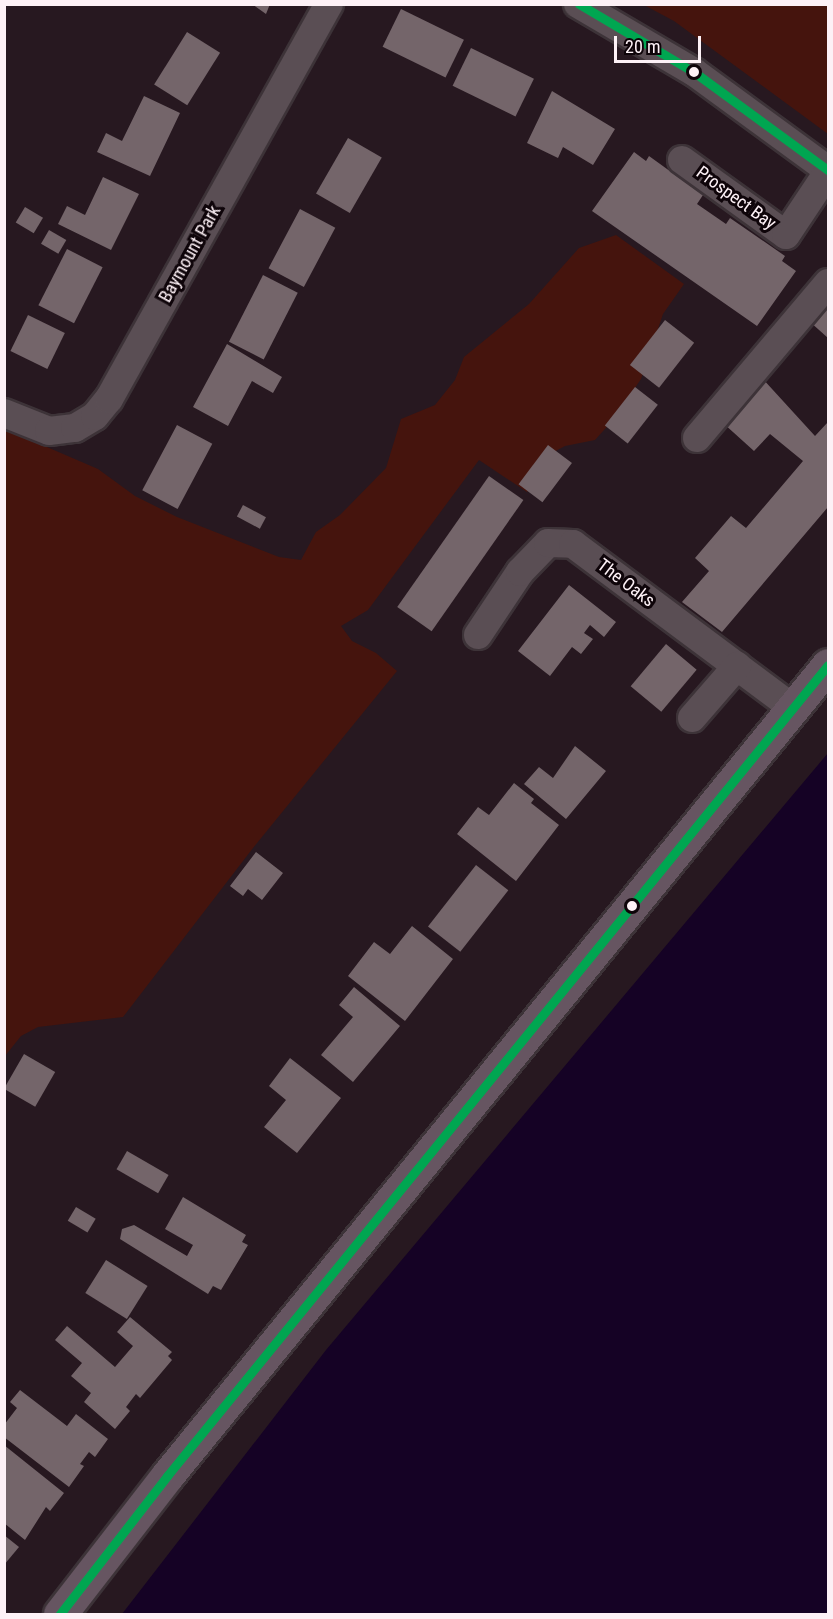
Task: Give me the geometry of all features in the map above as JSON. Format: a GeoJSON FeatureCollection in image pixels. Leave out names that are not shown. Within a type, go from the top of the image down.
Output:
{"type":"FeatureCollection","features":[{"type":"Feature","properties":{"kind":"main road"},"geometry":{"type":"LineString","coordinates":[[60,1614],[167,1476],[828,664]]}},
{"type":"Feature","properties":{"kind":"street","name":"Baymount Park"},"geometry":{"type":"LineString","coordinates":[[4,413],[49,430],[75,428],[95,416],[109,399],[329,4]]}},
{"type":"Feature","properties":{"kind":"street"},"geometry":{"type":"LineString","coordinates":[[578,4],[694,72],[828,171]]}},
{"type":"Feature","properties":{"kind":"street","name":"Prospect Bay"},"geometry":{"type":"LineString","coordinates":[[682,160],[786,235],[828,171]]}},
{"type":"Feature","properties":{"kind":"street"},"geometry":{"type":"LineString","coordinates":[[697,438],[828,283]]}},
{"type":"Feature","properties":{"kind":"street","name":"The Oaks"},"geometry":{"type":"LineString","coordinates":[[478,635],[520,572],[548,543],[573,544],[792,706]]}},
{"type":"Feature","properties":{"kind":"street"},"geometry":{"type":"LineString","coordinates":[[692,718],[737,666]]}},
{"type":"Feature","properties":{"kind":"shaded area"},"geometry":{"type":"Polygon","coordinates":[[[644,5],[828,5],[828,134],[674,21],[644,5]]]}},
{"type":"Feature","properties":{"kind":"shaded area"},"geometry":{"type":"Polygon","coordinates":[[[616,235],[684,284],[663,314],[641,379],[613,420],[595,440],[565,446],[550,454],[527,492],[479,460],[368,610],[341,626],[352,641],[376,653],[397,671],[253,848],[123,1017],[38,1027],[21,1036],[5,1056],[5,429],[98,469],[135,496],[177,517],[279,557],[301,560],[316,532],[340,515],[386,468],[401,419],[435,405],[455,380],[464,357],[529,304],[579,248],[616,235]]]}},
{"type":"Feature","properties":{"kind":"shaded area"},"geometry":{"type":"Polygon","coordinates":[[[828,753],[828,1614],[122,1614],[326,1350],[828,753]]]}},
{"type":"Feature","properties":{"kind":"building"},"geometry":{"type":"Polygon","coordinates":[[[252,4],[270,4],[266,14],[252,4]]]}},
{"type":"Feature","properties":{"kind":"building"},"geometry":{"type":"Polygon","coordinates":[[[401,9],[464,40],[446,77],[383,47],[401,9]]]}},
{"type":"Feature","properties":{"kind":"building"},"geometry":{"type":"Polygon","coordinates":[[[187,32],[220,53],[187,105],[154,85],[187,32]]]}},
{"type":"Feature","properties":{"kind":"building"},"geometry":{"type":"Polygon","coordinates":[[[471,48],[534,79],[516,116],[453,86],[471,48]]]}},
{"type":"Feature","properties":{"kind":"building"},"geometry":{"type":"Polygon","coordinates":[[[552,91],[615,129],[593,165],[563,147],[558,158],[527,143],[552,91]]]}},
{"type":"Feature","properties":{"kind":"building"},"geometry":{"type":"Polygon","coordinates":[[[144,96],[180,113],[150,176],[97,152],[106,133],[122,141],[144,96]]]}},
{"type":"Feature","properties":{"kind":"building"},"geometry":{"type":"Polygon","coordinates":[[[348,138],[382,158],[350,213],[316,193],[348,138]]]}},
{"type":"Feature","properties":{"kind":"building"},"geometry":{"type":"Polygon","coordinates":[[[634,152],[646,161],[649,156],[703,195],[697,204],[726,224],[730,218],[785,256],[782,261],[796,271],[757,326],[592,211],[634,152]]]}},
{"type":"Feature","properties":{"kind":"building"},"geometry":{"type":"Polygon","coordinates":[[[103,177],[139,194],[111,250],[58,224],[67,206],[85,215],[103,177]]]}},
{"type":"Feature","properties":{"kind":"building"},"geometry":{"type":"Polygon","coordinates":[[[25,207],[43,218],[34,233],[16,222],[25,207]]]}},
{"type":"Feature","properties":{"kind":"building"},"geometry":{"type":"Polygon","coordinates":[[[300,209],[335,228],[304,287],[269,268],[300,209]]]}},
{"type":"Feature","properties":{"kind":"building"},"geometry":{"type":"Polygon","coordinates":[[[49,230],[66,240],[58,254],[41,244],[49,230]]]}},
{"type":"Feature","properties":{"kind":"building"},"geometry":{"type":"Polygon","coordinates":[[[67,249],[103,267],[74,323],[38,305],[67,249]]]}},
{"type":"Feature","properties":{"kind":"building"},"geometry":{"type":"Polygon","coordinates":[[[263,275],[298,293],[264,360],[229,342],[263,275]]]}},
{"type":"Feature","properties":{"kind":"building"},"geometry":{"type":"Polygon","coordinates":[[[828,300],[828,338],[809,321],[828,300]]]}},
{"type":"Feature","properties":{"kind":"building"},"geometry":{"type":"Polygon","coordinates":[[[28,315],[65,333],[47,369],[10,351],[28,315]]]}},
{"type":"Feature","properties":{"kind":"building"},"geometry":{"type":"Polygon","coordinates":[[[665,320],[694,343],[659,388],[630,365],[665,320]]]}},
{"type":"Feature","properties":{"kind":"building"},"geometry":{"type":"Polygon","coordinates":[[[227,344],[282,377],[273,393],[252,381],[228,426],[193,407],[227,344]]]}},
{"type":"Feature","properties":{"kind":"building"},"geometry":{"type":"Polygon","coordinates":[[[762,378],[815,436],[828,422],[828,507],[722,632],[682,602],[709,571],[695,558],[731,516],[746,528],[803,461],[770,434],[754,451],[723,423],[762,378]]]}},
{"type":"Feature","properties":{"kind":"building"},"geometry":{"type":"Polygon","coordinates":[[[635,387],[658,405],[628,443],[605,426],[635,387]]]}},
{"type":"Feature","properties":{"kind":"building"},"geometry":{"type":"Polygon","coordinates":[[[177,425],[212,444],[178,509],[142,490],[177,425]]]}},
{"type":"Feature","properties":{"kind":"building"},"geometry":{"type":"Polygon","coordinates":[[[548,445],[572,463],[542,502],[519,484],[548,445]]]}},
{"type":"Feature","properties":{"kind":"building"},"geometry":{"type":"Polygon","coordinates":[[[489,476],[523,500],[432,631],[397,607],[489,476]]]}},
{"type":"Feature","properties":{"kind":"building"},"geometry":{"type":"Polygon","coordinates":[[[243,505],[266,517],[260,529],[237,516],[243,505]]]}},
{"type":"Feature","properties":{"kind":"building"},"geometry":{"type":"Polygon","coordinates":[[[569,585],[616,622],[604,637],[590,625],[584,633],[593,639],[581,654],[572,647],[550,676],[518,651],[569,585]]]}},
{"type":"Feature","properties":{"kind":"building"},"geometry":{"type":"Polygon","coordinates":[[[666,644],[697,670],[661,712],[631,686],[666,644]]]}},
{"type":"Feature","properties":{"kind":"building"},"geometry":{"type":"Polygon","coordinates":[[[575,746],[606,771],[566,819],[524,784],[539,767],[553,778],[575,746]]]}},
{"type":"Feature","properties":{"kind":"building"},"geometry":{"type":"Polygon","coordinates":[[[514,783],[534,799],[531,803],[559,825],[516,881],[457,834],[478,807],[489,815],[514,783]]]}},
{"type":"Feature","properties":{"kind":"building"},"geometry":{"type":"Polygon","coordinates":[[[256,852],[283,873],[262,900],[248,889],[243,896],[230,886],[256,852]]]}},
{"type":"Feature","properties":{"kind":"building"},"geometry":{"type":"Polygon","coordinates":[[[476,865],[508,890],[460,952],[428,926],[476,865]]]}},
{"type":"Feature","properties":{"kind":"building"},"geometry":{"type":"Polygon","coordinates":[[[412,926],[453,959],[405,1021],[348,976],[374,942],[390,954],[412,926]]]}},
{"type":"Feature","properties":{"kind":"building"},"geometry":{"type":"Polygon","coordinates":[[[354,987],[400,1026],[353,1082],[321,1055],[353,1017],[339,1005],[354,987]]]}},
{"type":"Feature","properties":{"kind":"building"},"geometry":{"type":"Polygon","coordinates":[[[24,1054],[55,1072],[35,1107],[4,1089],[24,1054]]]}},
{"type":"Feature","properties":{"kind":"building"},"geometry":{"type":"Polygon","coordinates":[[[290,1058],[341,1098],[297,1153],[264,1127],[286,1100],[269,1086],[290,1058]]]}},
{"type":"Feature","properties":{"kind":"building"},"geometry":{"type":"Polygon","coordinates":[[[127,1151],[169,1175],[158,1193],[116,1169],[127,1151]]]}},
{"type":"Feature","properties":{"kind":"building"},"geometry":{"type":"Polygon","coordinates":[[[183,1197],[246,1235],[242,1242],[248,1245],[221,1290],[213,1286],[208,1294],[120,1239],[122,1229],[134,1225],[187,1256],[193,1245],[165,1229],[183,1197]]]}},
{"type":"Feature","properties":{"kind":"building"},"geometry":{"type":"Polygon","coordinates":[[[76,1207],[96,1219],[87,1233],[68,1221],[76,1207]]]}},
{"type":"Feature","properties":{"kind":"building"},"geometry":{"type":"Polygon","coordinates":[[[106,1260],[148,1286],[127,1319],[85,1293],[106,1260]]]}},
{"type":"Feature","properties":{"kind":"building"},"geometry":{"type":"Polygon","coordinates":[[[130,1317],[172,1352],[168,1356],[172,1360],[140,1398],[136,1394],[126,1407],[130,1411],[115,1429],[84,1402],[91,1393],[71,1376],[82,1363],[55,1340],[67,1326],[115,1367],[133,1346],[117,1332],[130,1317]]]}},
{"type":"Feature","properties":{"kind":"building"},"geometry":{"type":"Polygon","coordinates":[[[20,1390],[67,1426],[76,1414],[108,1439],[95,1457],[89,1452],[80,1464],[84,1466],[69,1487],[4,1437],[4,1425],[17,1408],[10,1402],[20,1390]]]}},
{"type":"Feature","properties":{"kind":"building"},"geometry":{"type":"Polygon","coordinates":[[[4,1445],[64,1493],[50,1511],[46,1507],[25,1540],[4,1523],[4,1445]]]}},
{"type":"Feature","properties":{"kind":"building"},"geometry":{"type":"Polygon","coordinates":[[[4,1535],[19,1547],[4,1565],[4,1535]]]}},
{"type":"Feature","properties":{"kind":"transit line"},"geometry":{"type":"LineString","coordinates":[[579,4],[694,72],[828,170]]}},
{"type":"Feature","properties":{"kind":"transit line"},"geometry":{"type":"LineString","coordinates":[[60,1614],[167,1476],[828,665]]}}]}
